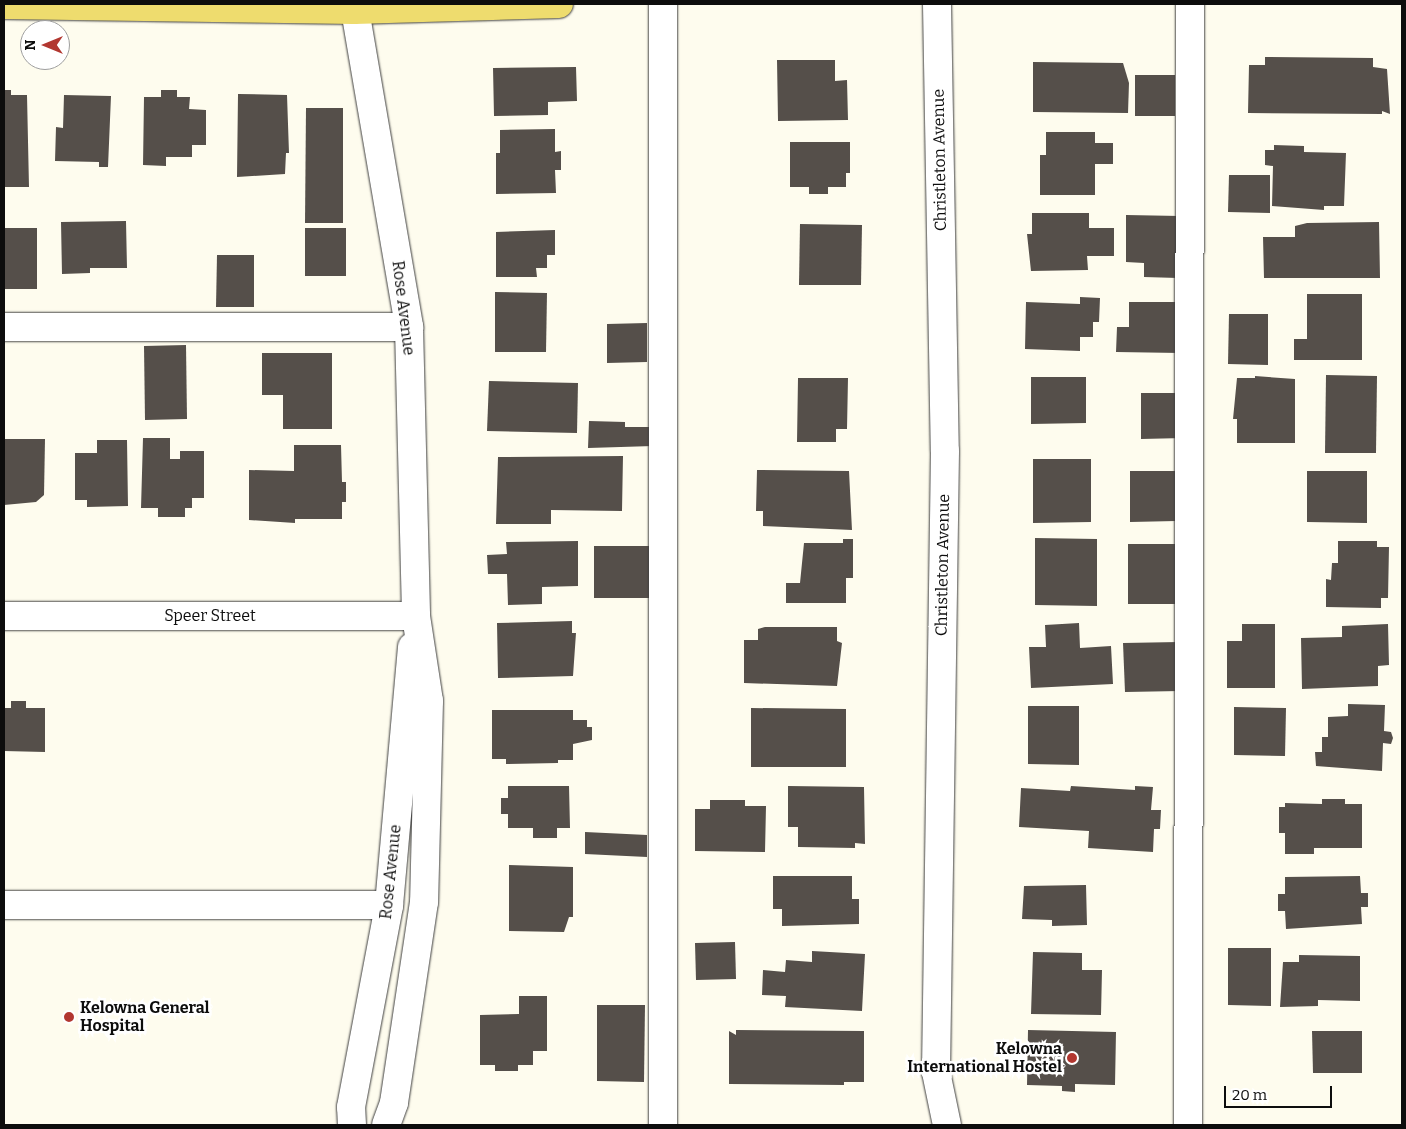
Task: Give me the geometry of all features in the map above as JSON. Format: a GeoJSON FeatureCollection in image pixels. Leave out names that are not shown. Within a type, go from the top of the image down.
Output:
{"type":"FeatureCollection","features":[{"type":"Feature","properties":{"kind":"main road"},"geometry":{"type":"LineString","coordinates":[[4,5],[354,7],[559,4]]}},
{"type":"Feature","properties":{"kind":"street"},"geometry":{"type":"LineString","coordinates":[[663,4],[663,1125]]}},
{"type":"Feature","properties":{"kind":"street","name":"Christleton Avenue"},"geometry":{"type":"LineString","coordinates":[[936,4],[945,451],[936,1072],[947,1125]]}},
{"type":"Feature","properties":{"kind":"street"},"geometry":{"type":"LineString","coordinates":[[1188,1125],[1190,4]]}},
{"type":"Feature","properties":{"kind":"street","name":"Rose Avenue"},"geometry":{"type":"LineString","coordinates":[[354,7],[409,328],[416,616],[430,701],[424,902],[397,1085],[386,1125]]}},
{"type":"Feature","properties":{"kind":"street"},"geometry":{"type":"LineString","coordinates":[[4,326],[409,328]]}},
{"type":"Feature","properties":{"kind":"street","name":"Speer Street"},"geometry":{"type":"LineString","coordinates":[[4,616],[416,616]]}},
{"type":"Feature","properties":{"kind":"street","name":"Rose Avenue"},"geometry":{"type":"LineString","coordinates":[[352,1125],[351,1108],[390,905],[405,704],[416,616]]}},
{"type":"Feature","properties":{"kind":"street"},"geometry":{"type":"LineString","coordinates":[[4,905],[390,905]]}},
{"type":"Feature","properties":{"kind":"building"},"geometry":{"type":"Polygon","coordinates":[[[1265,57],[1373,58],[1373,67],[1387,69],[1390,114],[1382,111],[1382,114],[1248,113],[1249,65],[1265,65],[1265,57]]]}},
{"type":"Feature","properties":{"kind":"building"},"geometry":{"type":"Polygon","coordinates":[[[777,60],[835,60],[835,81],[847,80],[848,120],[778,121],[777,60]]]}},
{"type":"Feature","properties":{"kind":"building"},"geometry":{"type":"Polygon","coordinates":[[[1033,62],[1123,63],[1129,83],[1128,113],[1033,112],[1033,62]]]}},
{"type":"Feature","properties":{"kind":"building"},"geometry":{"type":"Polygon","coordinates":[[[576,67],[577,101],[548,102],[548,115],[494,116],[493,68],[576,67]]]}},
{"type":"Feature","properties":{"kind":"building"},"geometry":{"type":"Polygon","coordinates":[[[1135,75],[1175,75],[1175,116],[1135,116],[1135,75]]]}},
{"type":"Feature","properties":{"kind":"building"},"geometry":{"type":"Polygon","coordinates":[[[4,90],[11,90],[11,95],[27,95],[29,187],[4,187],[4,90]]]}},
{"type":"Feature","properties":{"kind":"building"},"geometry":{"type":"Polygon","coordinates":[[[161,90],[177,90],[177,97],[190,97],[189,109],[206,110],[206,145],[192,145],[192,157],[166,157],[166,166],[143,165],[144,97],[161,97],[161,90]]]}},
{"type":"Feature","properties":{"kind":"building"},"geometry":{"type":"Polygon","coordinates":[[[238,94],[287,95],[289,153],[286,153],[285,174],[237,177],[238,94]]]}},
{"type":"Feature","properties":{"kind":"building"},"geometry":{"type":"Polygon","coordinates":[[[64,95],[111,96],[108,167],[99,167],[99,162],[55,161],[56,127],[63,128],[64,95]]]}},
{"type":"Feature","properties":{"kind":"building"},"geometry":{"type":"Polygon","coordinates":[[[306,108],[343,108],[343,223],[305,223],[306,108]]]}},
{"type":"Feature","properties":{"kind":"building"},"geometry":{"type":"Polygon","coordinates":[[[555,129],[555,152],[561,151],[561,170],[555,170],[556,193],[496,194],[496,153],[500,153],[500,130],[555,129]]]}},
{"type":"Feature","properties":{"kind":"building"},"geometry":{"type":"Polygon","coordinates":[[[1046,132],[1095,132],[1095,143],[1113,143],[1113,164],[1095,164],[1095,195],[1040,195],[1040,155],[1046,155],[1046,132]]]}},
{"type":"Feature","properties":{"kind":"building"},"geometry":{"type":"Polygon","coordinates":[[[790,142],[850,142],[850,173],[846,173],[846,187],[828,187],[828,194],[809,194],[809,187],[790,187],[790,142]]]}},
{"type":"Feature","properties":{"kind":"building"},"geometry":{"type":"Polygon","coordinates":[[[1274,145],[1304,146],[1304,152],[1346,153],[1344,206],[1324,206],[1324,210],[1272,206],[1273,166],[1265,165],[1265,150],[1274,150],[1274,145]]]}},
{"type":"Feature","properties":{"kind":"building"},"geometry":{"type":"Polygon","coordinates":[[[1229,175],[1270,175],[1270,213],[1228,212],[1229,175]]]}},
{"type":"Feature","properties":{"kind":"building"},"geometry":{"type":"Polygon","coordinates":[[[1032,213],[1089,213],[1089,228],[1114,228],[1114,256],[1087,256],[1088,270],[1031,271],[1027,234],[1032,234],[1032,213]]]}},
{"type":"Feature","properties":{"kind":"building"},"geometry":{"type":"Polygon","coordinates":[[[1126,215],[1180,216],[1178,278],[1144,277],[1144,263],[1126,262],[1126,215]]]}},
{"type":"Feature","properties":{"kind":"building"},"geometry":{"type":"Polygon","coordinates":[[[126,221],[127,268],[90,268],[90,273],[62,274],[61,222],[126,221]]]}},
{"type":"Feature","properties":{"kind":"building"},"geometry":{"type":"Polygon","coordinates":[[[1379,222],[1380,278],[1264,278],[1263,237],[1295,237],[1295,226],[1307,223],[1379,222]]]}},
{"type":"Feature","properties":{"kind":"building"},"geometry":{"type":"Polygon","coordinates":[[[800,224],[862,225],[861,285],[799,285],[800,224]]]}},
{"type":"Feature","properties":{"kind":"building"},"geometry":{"type":"Polygon","coordinates":[[[4,228],[37,228],[37,289],[4,289],[4,228]]]}},
{"type":"Feature","properties":{"kind":"building"},"geometry":{"type":"Polygon","coordinates":[[[305,228],[346,228],[346,276],[305,276],[305,228]]]}},
{"type":"Feature","properties":{"kind":"building"},"geometry":{"type":"Polygon","coordinates":[[[555,230],[555,255],[547,255],[547,268],[536,268],[537,277],[496,277],[496,232],[555,230]]]}},
{"type":"Feature","properties":{"kind":"building"},"geometry":{"type":"Polygon","coordinates":[[[217,255],[254,255],[254,307],[216,307],[217,255]]]}},
{"type":"Feature","properties":{"kind":"building"},"geometry":{"type":"Polygon","coordinates":[[[495,292],[547,293],[546,352],[495,352],[495,292]]]}},
{"type":"Feature","properties":{"kind":"building"},"geometry":{"type":"Polygon","coordinates":[[[1307,294],[1362,294],[1362,360],[1294,360],[1294,339],[1307,339],[1307,294]]]}},
{"type":"Feature","properties":{"kind":"building"},"geometry":{"type":"Polygon","coordinates":[[[1080,297],[1100,298],[1099,322],[1093,322],[1093,337],[1080,337],[1080,351],[1025,349],[1026,302],[1080,304],[1080,297]]]}},
{"type":"Feature","properties":{"kind":"building"},"geometry":{"type":"Polygon","coordinates":[[[1129,302],[1180,302],[1180,353],[1116,352],[1117,327],[1129,327],[1129,302]]]}},
{"type":"Feature","properties":{"kind":"building"},"geometry":{"type":"Polygon","coordinates":[[[1229,314],[1268,314],[1268,365],[1228,364],[1229,314]]]}},
{"type":"Feature","properties":{"kind":"building"},"geometry":{"type":"Polygon","coordinates":[[[647,323],[647,362],[607,363],[607,324],[647,323]]]}},
{"type":"Feature","properties":{"kind":"building"},"geometry":{"type":"Polygon","coordinates":[[[186,345],[187,419],[145,420],[144,346],[186,345]]]}},
{"type":"Feature","properties":{"kind":"building"},"geometry":{"type":"Polygon","coordinates":[[[262,353],[332,353],[332,429],[283,429],[283,395],[262,395],[262,353]]]}},
{"type":"Feature","properties":{"kind":"building"},"geometry":{"type":"Polygon","coordinates":[[[1326,375],[1377,376],[1376,453],[1325,453],[1326,375]]]}},
{"type":"Feature","properties":{"kind":"building"},"geometry":{"type":"Polygon","coordinates":[[[1255,376],[1295,379],[1295,443],[1237,443],[1237,419],[1233,419],[1237,378],[1255,378],[1255,376]]]}},
{"type":"Feature","properties":{"kind":"building"},"geometry":{"type":"Polygon","coordinates":[[[1031,377],[1086,377],[1086,423],[1031,424],[1031,377]]]}},
{"type":"Feature","properties":{"kind":"building"},"geometry":{"type":"Polygon","coordinates":[[[798,378],[848,378],[847,429],[836,429],[836,442],[797,442],[798,378]]]}},
{"type":"Feature","properties":{"kind":"building"},"geometry":{"type":"Polygon","coordinates":[[[489,381],[578,383],[577,433],[487,431],[489,381]]]}},
{"type":"Feature","properties":{"kind":"building"},"geometry":{"type":"Polygon","coordinates":[[[1141,393],[1183,393],[1184,438],[1141,439],[1141,393]]]}},
{"type":"Feature","properties":{"kind":"building"},"geometry":{"type":"Polygon","coordinates":[[[589,421],[625,422],[625,427],[653,427],[653,446],[588,448],[589,421]]]}},
{"type":"Feature","properties":{"kind":"building"},"geometry":{"type":"Polygon","coordinates":[[[143,438],[170,438],[170,459],[180,459],[180,451],[204,451],[204,498],[192,498],[192,508],[185,508],[185,517],[158,517],[158,508],[141,508],[143,438]]]}},
{"type":"Feature","properties":{"kind":"building"},"geometry":{"type":"Polygon","coordinates":[[[4,439],[45,439],[44,495],[36,502],[4,505],[4,439]]]}},
{"type":"Feature","properties":{"kind":"building"},"geometry":{"type":"Polygon","coordinates":[[[97,440],[127,440],[128,506],[87,507],[87,500],[75,500],[75,453],[97,453],[97,440]]]}},
{"type":"Feature","properties":{"kind":"building"},"geometry":{"type":"Polygon","coordinates":[[[294,445],[341,445],[342,482],[346,482],[346,502],[342,502],[342,519],[295,519],[295,523],[249,520],[249,470],[294,471],[294,445]]]}},
{"type":"Feature","properties":{"kind":"building"},"geometry":{"type":"Polygon","coordinates":[[[623,456],[622,511],[551,510],[551,524],[496,524],[498,457],[623,456]]]}},
{"type":"Feature","properties":{"kind":"building"},"geometry":{"type":"Polygon","coordinates":[[[1033,459],[1091,459],[1091,522],[1033,523],[1033,459]]]}},
{"type":"Feature","properties":{"kind":"building"},"geometry":{"type":"Polygon","coordinates":[[[757,470],[849,471],[852,530],[763,526],[763,511],[756,511],[757,470]]]}},
{"type":"Feature","properties":{"kind":"building"},"geometry":{"type":"Polygon","coordinates":[[[1130,471],[1176,471],[1176,521],[1130,522],[1130,471]]]}},
{"type":"Feature","properties":{"kind":"building"},"geometry":{"type":"Polygon","coordinates":[[[1307,471],[1367,471],[1367,523],[1307,522],[1307,471]]]}},
{"type":"Feature","properties":{"kind":"building"},"geometry":{"type":"Polygon","coordinates":[[[1035,538],[1097,539],[1097,606],[1035,605],[1035,538]]]}},
{"type":"Feature","properties":{"kind":"building"},"geometry":{"type":"Polygon","coordinates":[[[843,539],[853,539],[853,578],[846,578],[846,603],[786,603],[786,583],[800,583],[804,543],[843,543],[843,539]]]}},
{"type":"Feature","properties":{"kind":"building"},"geometry":{"type":"Polygon","coordinates":[[[578,541],[578,586],[542,587],[542,604],[508,605],[507,574],[488,574],[487,555],[507,554],[506,542],[578,541]]]}},
{"type":"Feature","properties":{"kind":"building"},"geometry":{"type":"Polygon","coordinates":[[[1338,541],[1377,541],[1377,547],[1389,547],[1388,598],[1381,598],[1381,608],[1326,607],[1326,579],[1331,580],[1332,563],[1338,563],[1338,541]]]}},
{"type":"Feature","properties":{"kind":"building"},"geometry":{"type":"Polygon","coordinates":[[[1128,544],[1180,544],[1180,604],[1128,604],[1128,544]]]}},
{"type":"Feature","properties":{"kind":"building"},"geometry":{"type":"Polygon","coordinates":[[[594,546],[649,546],[650,598],[594,598],[594,546]]]}},
{"type":"Feature","properties":{"kind":"building"},"geometry":{"type":"Polygon","coordinates":[[[572,621],[572,633],[576,633],[573,676],[498,678],[497,623],[572,621]]]}},
{"type":"Feature","properties":{"kind":"building"},"geometry":{"type":"Polygon","coordinates":[[[1079,623],[1080,648],[1111,646],[1113,684],[1031,688],[1029,647],[1046,647],[1045,625],[1079,623]]]}},
{"type":"Feature","properties":{"kind":"building"},"geometry":{"type":"Polygon","coordinates":[[[1242,624],[1275,624],[1275,688],[1227,688],[1227,641],[1242,641],[1242,624]]]}},
{"type":"Feature","properties":{"kind":"building"},"geometry":{"type":"Polygon","coordinates":[[[1388,624],[1389,665],[1378,666],[1378,686],[1302,689],[1301,638],[1342,637],[1342,626],[1388,624]]]}},
{"type":"Feature","properties":{"kind":"building"},"geometry":{"type":"Polygon","coordinates":[[[765,627],[837,627],[837,641],[842,643],[837,686],[744,683],[744,640],[758,640],[758,629],[765,627]]]}},
{"type":"Feature","properties":{"kind":"building"},"geometry":{"type":"Polygon","coordinates":[[[1179,642],[1180,691],[1125,692],[1123,643],[1179,642]]]}},
{"type":"Feature","properties":{"kind":"building"},"geometry":{"type":"Polygon","coordinates":[[[11,701],[26,701],[26,708],[45,708],[45,752],[4,751],[4,708],[11,708],[11,701]]]}},
{"type":"Feature","properties":{"kind":"building"},"geometry":{"type":"Polygon","coordinates":[[[1348,704],[1385,705],[1384,731],[1391,732],[1393,738],[1391,744],[1383,743],[1382,771],[1316,766],[1315,752],[1322,752],[1322,737],[1328,737],[1328,717],[1348,716],[1348,704]]]}},
{"type":"Feature","properties":{"kind":"building"},"geometry":{"type":"Polygon","coordinates":[[[1028,706],[1079,706],[1079,765],[1028,764],[1028,706]]]}},
{"type":"Feature","properties":{"kind":"building"},"geometry":{"type":"Polygon","coordinates":[[[1234,707],[1286,708],[1285,756],[1234,755],[1234,707]]]}},
{"type":"Feature","properties":{"kind":"building"},"geometry":{"type":"Polygon","coordinates":[[[751,708],[846,709],[846,767],[751,767],[751,708]]]}},
{"type":"Feature","properties":{"kind":"building"},"geometry":{"type":"Polygon","coordinates":[[[492,710],[573,710],[573,720],[587,720],[587,727],[592,727],[592,740],[573,744],[573,760],[558,760],[558,763],[506,764],[506,759],[492,759],[492,710]]]}},
{"type":"Feature","properties":{"kind":"building"},"geometry":{"type":"Polygon","coordinates":[[[508,786],[569,786],[570,828],[557,828],[557,838],[533,838],[533,828],[508,828],[508,814],[501,814],[501,798],[508,798],[508,786]]]}},
{"type":"Feature","properties":{"kind":"building"},"geometry":{"type":"Polygon","coordinates":[[[788,786],[864,787],[865,844],[855,843],[855,848],[798,847],[798,827],[788,827],[788,786]]]}},
{"type":"Feature","properties":{"kind":"building"},"geometry":{"type":"Polygon","coordinates":[[[1071,786],[1135,790],[1135,786],[1153,787],[1151,810],[1161,810],[1160,829],[1154,829],[1153,852],[1088,848],[1089,831],[1019,827],[1021,788],[1070,791],[1071,786]]]}},
{"type":"Feature","properties":{"kind":"building"},"geometry":{"type":"Polygon","coordinates":[[[1322,799],[1345,799],[1345,804],[1362,804],[1362,848],[1314,848],[1314,854],[1285,854],[1285,833],[1279,833],[1279,807],[1285,807],[1285,803],[1322,804],[1322,799]]]}},
{"type":"Feature","properties":{"kind":"building"},"geometry":{"type":"Polygon","coordinates":[[[710,800],[745,800],[745,806],[766,806],[765,852],[695,851],[695,809],[710,809],[710,800]]]}},
{"type":"Feature","properties":{"kind":"building"},"geometry":{"type":"Polygon","coordinates":[[[585,832],[647,835],[647,857],[585,854],[585,832]]]}},
{"type":"Feature","properties":{"kind":"building"},"geometry":{"type":"Polygon","coordinates":[[[509,865],[573,867],[573,917],[569,917],[564,932],[509,931],[509,865]]]}},
{"type":"Feature","properties":{"kind":"building"},"geometry":{"type":"Polygon","coordinates":[[[773,876],[852,876],[852,899],[859,899],[859,924],[782,926],[782,909],[773,909],[773,876]]]}},
{"type":"Feature","properties":{"kind":"building"},"geometry":{"type":"Polygon","coordinates":[[[1360,876],[1361,893],[1368,893],[1368,907],[1361,907],[1362,924],[1286,929],[1285,911],[1278,911],[1278,894],[1285,894],[1285,877],[1360,876]]]}},
{"type":"Feature","properties":{"kind":"building"},"geometry":{"type":"Polygon","coordinates":[[[1086,885],[1087,925],[1052,926],[1052,920],[1022,919],[1024,886],[1086,885]]]}},
{"type":"Feature","properties":{"kind":"building"},"geometry":{"type":"Polygon","coordinates":[[[735,942],[736,979],[696,980],[695,943],[735,942]]]}},
{"type":"Feature","properties":{"kind":"building"},"geometry":{"type":"Polygon","coordinates":[[[1228,948],[1271,948],[1271,1006],[1228,1005],[1228,948]]]}},
{"type":"Feature","properties":{"kind":"building"},"geometry":{"type":"Polygon","coordinates":[[[812,951],[865,954],[862,1011],[785,1007],[786,996],[762,995],[763,970],[785,972],[786,960],[812,962],[812,951]]]}},
{"type":"Feature","properties":{"kind":"building"},"geometry":{"type":"Polygon","coordinates":[[[1033,952],[1082,953],[1082,970],[1102,970],[1101,1015],[1031,1014],[1033,952]]]}},
{"type":"Feature","properties":{"kind":"building"},"geometry":{"type":"Polygon","coordinates":[[[1299,955],[1360,956],[1360,1001],[1318,1000],[1318,1006],[1280,1007],[1283,962],[1299,962],[1299,955]]]}},
{"type":"Feature","properties":{"kind":"building"},"geometry":{"type":"Polygon","coordinates":[[[519,996],[547,996],[547,1051],[533,1051],[533,1065],[518,1065],[518,1071],[495,1071],[495,1065],[480,1065],[480,1015],[519,1014],[519,996]]]}},
{"type":"Feature","properties":{"kind":"building"},"geometry":{"type":"Polygon","coordinates":[[[597,1005],[645,1005],[644,1082],[597,1081],[597,1005]]]}},
{"type":"Feature","properties":{"kind":"building"},"geometry":{"type":"Polygon","coordinates":[[[736,1030],[864,1031],[864,1082],[844,1082],[844,1085],[729,1084],[729,1031],[736,1035],[736,1030]]]}},
{"type":"Feature","properties":{"kind":"building","name":"Kelowna International Hostel"},"geometry":{"type":"Polygon","coordinates":[[[1028,1030],[1116,1032],[1115,1085],[1075,1084],[1075,1092],[1062,1091],[1062,1086],[1027,1085],[1028,1030]]]}},
{"type":"Feature","properties":{"kind":"building"},"geometry":{"type":"Polygon","coordinates":[[[1312,1031],[1362,1031],[1362,1073],[1313,1073],[1312,1031]]]}},
{"type":"Feature","properties":{"kind":"place","name":"Kelowna General Hospital"},"geometry":{"type":"Point","coordinates":[69,1017]}},
{"type":"Feature","properties":{"kind":"place","name":"Kelowna International Hostel"},"geometry":{"type":"Point","coordinates":[1072,1058]}}]}
